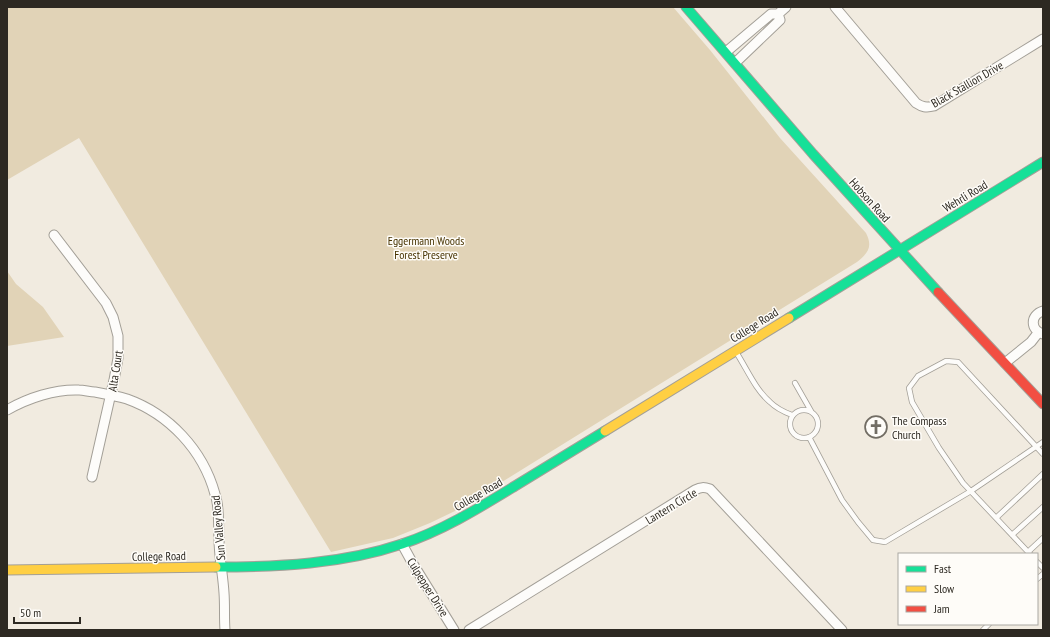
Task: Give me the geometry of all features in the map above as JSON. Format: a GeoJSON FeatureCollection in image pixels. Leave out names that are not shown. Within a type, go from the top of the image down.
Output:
{"type":"FeatureCollection","features":[{"type":"Feature","properties":{"kind":"main road","name":"Hobson Road"},"geometry":{"type":"LineString","coordinates":[[686,7],[814,155],[1043,404]]}},
{"type":"Feature","properties":{"kind":"main road","name":"Wehrli Road"},"geometry":{"type":"LineString","coordinates":[[900,250],[1043,162]]}},
{"type":"Feature","properties":{"kind":"main road","name":"College Road"},"geometry":{"type":"LineString","coordinates":[[7,570],[222,568],[287,565],[335,560],[363,555],[402,544],[443,528],[486,504],[900,250]]}},
{"type":"Feature","properties":{"kind":"street"},"geometry":{"type":"LineString","coordinates":[[726,52],[771,14],[778,14],[786,7]]}},
{"type":"Feature","properties":{"kind":"street","name":"Black Stallion Drive"},"geometry":{"type":"LineString","coordinates":[[835,7],[916,103],[922,107],[928,108],[934,106],[1043,39]]}},
{"type":"Feature","properties":{"kind":"street"},"geometry":{"type":"LineString","coordinates":[[735,63],[780,20],[778,14]]}},
{"type":"Feature","properties":{"kind":"street","name":"Alta Court"},"geometry":{"type":"LineString","coordinates":[[54,235],[106,303],[113,317],[119,344],[111,395],[92,478]]}},
{"type":"Feature","properties":{"kind":"street"},"geometry":{"type":"LineString","coordinates":[[1005,363],[1041,333],[1035,329],[1033,321],[1037,314],[1043,311]]}},
{"type":"Feature","properties":{"kind":"street","name":"Sun Valley Road"},"geometry":{"type":"LineString","coordinates":[[7,410],[32,398],[50,393],[79,390],[126,399],[163,418],[178,431],[193,448],[208,473],[216,494],[218,504],[218,538],[224,595],[224,630]]}},
{"type":"Feature","properties":{"kind":"street","name":"Lantern Circle"},"geometry":{"type":"LineString","coordinates":[[469,630],[695,490],[705,487],[710,489],[842,630]]}},
{"type":"Feature","properties":{"kind":"street","name":"Culpepper Drive"},"geometry":{"type":"LineString","coordinates":[[402,544],[454,630]]}},
{"type":"Feature","properties":{"kind":"lane"},"geometry":{"type":"LineString","coordinates":[[735,351],[759,391],[782,411],[792,415]]}},
{"type":"Feature","properties":{"kind":"lane"},"geometry":{"type":"LineString","coordinates":[[1043,454],[958,362],[946,360],[918,376],[909,388],[912,402],[963,483],[1029,553],[1043,538]]}},
{"type":"Feature","properties":{"kind":"lane"},"geometry":{"type":"LineString","coordinates":[[794,383],[811,411],[815,414],[818,424],[814,434],[809,437],[802,438],[792,433],[789,422],[792,415],[800,410],[806,409],[811,411]]}},
{"type":"Feature","properties":{"kind":"lane"},"geometry":{"type":"LineString","coordinates":[[809,437],[842,500],[873,540],[884,542],[971,491],[1043,442]]}},
{"type":"Feature","properties":{"kind":"lane"},"geometry":{"type":"LineString","coordinates":[[996,518],[1043,474]]}},
{"type":"Feature","properties":{"kind":"lane"},"geometry":{"type":"LineString","coordinates":[[1012,535],[1043,507]]}},
{"type":"Feature","properties":{"kind":"green space","name":"Eggermann Woods Forest Preserve"},"geometry":{"type":"Polygon","coordinates":[[[7,7],[673,7],[710,50],[780,138],[866,233],[869,246],[867,253],[857,262],[455,511],[393,538],[331,552],[79,138],[7,180],[7,7]]]}},
{"type":"Feature","properties":{"kind":"green space"},"geometry":{"type":"Polygon","coordinates":[[[7,271],[16,284],[43,307],[64,337],[7,346],[7,271]]]}},
{"type":"Feature","properties":{"kind":"traffic: fast"},"geometry":{"type":"LineString","coordinates":[[686,7],[813,154],[938,292]]}},
{"type":"Feature","properties":{"kind":"traffic: fast"},"geometry":{"type":"LineString","coordinates":[[789,318],[1043,162]]}},
{"type":"Feature","properties":{"kind":"traffic: fast"},"geometry":{"type":"LineString","coordinates":[[216,567],[287,565],[334,560],[380,551],[417,539],[488,503],[605,431]]}},
{"type":"Feature","properties":{"kind":"traffic: slow"},"geometry":{"type":"LineString","coordinates":[[605,431],[789,318]]}},
{"type":"Feature","properties":{"kind":"traffic: slow"},"geometry":{"type":"LineString","coordinates":[[7,570],[216,567]]}},
{"type":"Feature","properties":{"kind":"traffic: jam"},"geometry":{"type":"LineString","coordinates":[[938,292],[1043,404]]}},
{"type":"Feature","properties":{"kind":"place","name":"The Compass Church"},"geometry":{"type":"Point","coordinates":[876,427]}}]}
